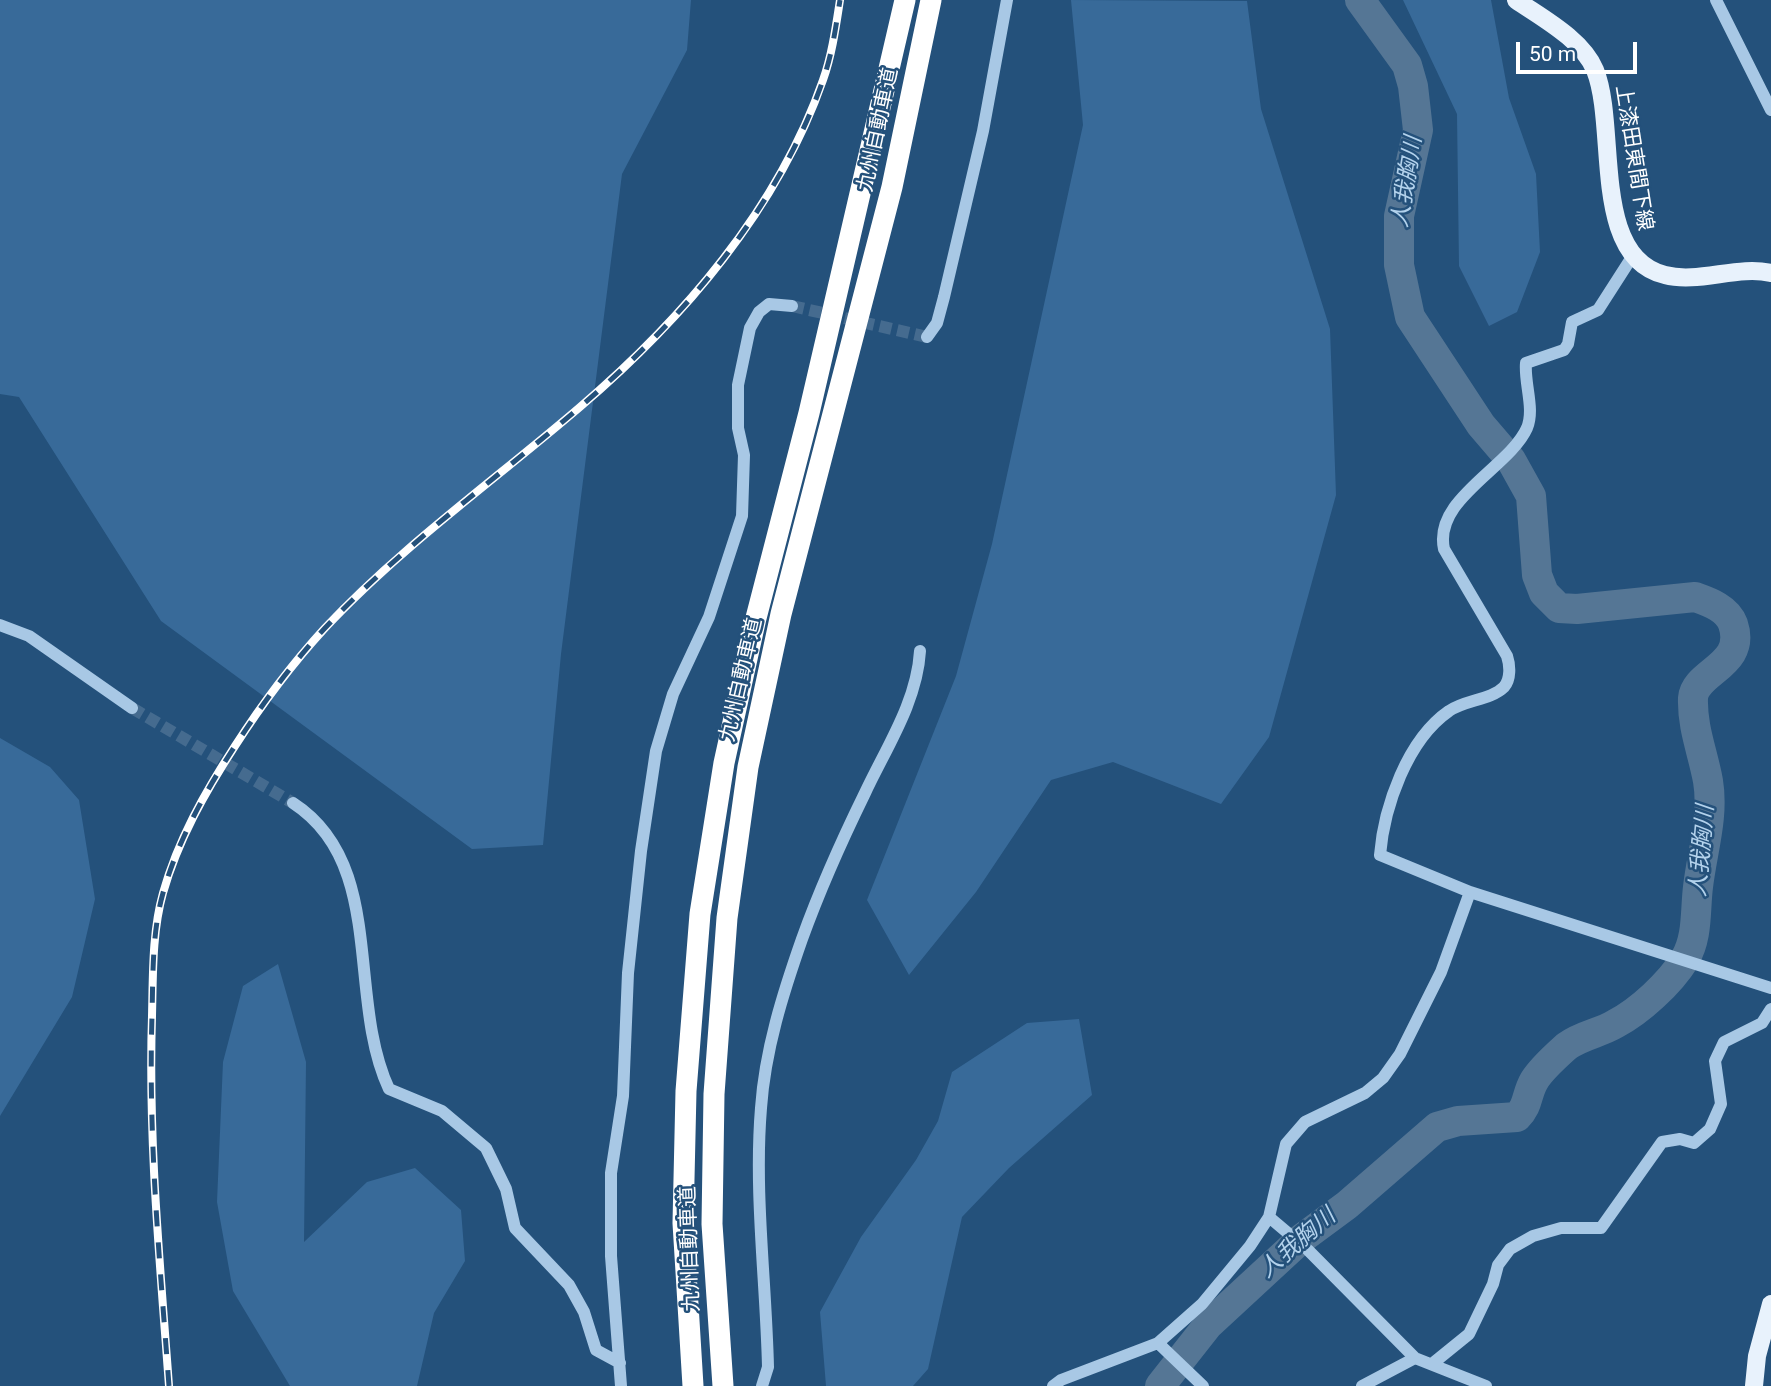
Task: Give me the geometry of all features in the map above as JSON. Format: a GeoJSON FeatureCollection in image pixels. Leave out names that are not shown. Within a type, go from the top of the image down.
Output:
{"type":"FeatureCollection","features":[{"type":"Feature","properties":{"kind":"highway","name":"九州自動車道"},"geometry":{"type":"LineString","coordinates":[[693,1386],[684,1197],[686,1091],[699,914],[724,763],[756,618],[809,413],[905,0]]}},
{"type":"Feature","properties":{"kind":"highway","name":"九州自動車道"},"geometry":{"type":"LineString","coordinates":[[723,1386],[712,1224],[714,1094],[727,918],[748,767],[782,614],[892,187],[931,0]]}},
{"type":"Feature","properties":{"kind":"main road","name":"上漆田東間下線"},"geometry":{"type":"LineString","coordinates":[[1516,0],[1579,47],[1594,68],[1604,102],[1612,193],[1622,240],[1632,257],[1664,275],[1770,273]]}},
{"type":"Feature","properties":{"kind":"main road"},"geometry":{"type":"LineString","coordinates":[[1754,1386],[1756,1356],[1771,1304]]}},
{"type":"Feature","properties":{"kind":"street"},"geometry":{"type":"LineString","coordinates":[[927,337],[937,323],[944,297],[983,131],[1007,0]]}},
{"type":"Feature","properties":{"kind":"street"},"geometry":{"type":"LineString","coordinates":[[1716,0],[1771,110]]}},
{"type":"Feature","properties":{"kind":"street"},"geometry":{"type":"LineString","coordinates":[[1632,257],[1598,310],[1572,322],[1569,344],[1564,350],[1526,363],[1529,413],[1525,431],[1451,511],[1443,531],[1444,549],[1507,656],[1510,665],[1508,677],[1504,686],[1496,691],[1447,712],[1421,739],[1400,781],[1384,826],[1380,856],[1470,892],[1771,988]]}},
{"type":"Feature","properties":{"kind":"street"},"geometry":{"type":"LineString","coordinates":[[621,1386],[611,1256],[611,1173],[623,1096],[628,973],[656,751],[673,694],[709,617],[742,516],[744,455],[738,428],[738,385],[750,328],[759,312],[769,304],[792,306]]}},
{"type":"Feature","properties":{"kind":"street"},"geometry":{"type":"LineString","coordinates":[[0,625],[29,636],[132,708]]}},
{"type":"Feature","properties":{"kind":"street"},"geometry":{"type":"LineString","coordinates":[[762,1386],[768,1367],[760,1144],[761,1107],[771,1036],[803,938],[846,831],[910,700],[919,673],[920,652]]}},
{"type":"Feature","properties":{"kind":"street"},"geometry":{"type":"LineString","coordinates":[[293,803],[311,814],[325,830],[352,882],[358,905],[371,1040],[389,1089],[442,1111],[486,1148],[506,1189],[515,1228],[569,1285],[584,1312],[596,1350],[620,1363]]}},
{"type":"Feature","properties":{"kind":"street"},"geometry":{"type":"LineString","coordinates":[[1053,1386],[1061,1380],[1158,1343],[1202,1304],[1250,1246],[1269,1217],[1286,1144],[1305,1122],[1365,1093],[1383,1078],[1400,1054],[1441,972],[1470,892]]}},
{"type":"Feature","properties":{"kind":"street"},"geometry":{"type":"LineString","coordinates":[[1432,1364],[1469,1334],[1493,1284],[1498,1265],[1510,1249],[1533,1236],[1561,1228],[1601,1228],[1662,1142],[1680,1139],[1694,1143],[1710,1129],[1721,1104],[1715,1060],[1724,1042],[1762,1023],[1771,1009]]}},
{"type":"Feature","properties":{"kind":"street"},"geometry":{"type":"LineString","coordinates":[[1269,1217],[1308,1250],[1415,1358],[1486,1386]]}},
{"type":"Feature","properties":{"kind":"street"},"geometry":{"type":"LineString","coordinates":[[1158,1343],[1203,1386]]}},
{"type":"Feature","properties":{"kind":"street"},"geometry":{"type":"LineString","coordinates":[[1362,1386],[1415,1358]]}},
{"type":"Feature","properties":{"kind":"shaded area"},"geometry":{"type":"Polygon","coordinates":[[[0,0],[691,0],[687,50],[622,174],[561,654],[543,845],[472,849],[161,621],[19,397],[0,394],[0,0]]]}},
{"type":"Feature","properties":{"kind":"shaded area"},"geometry":{"type":"Polygon","coordinates":[[[1071,0],[1247,1],[1261,109],[1330,329],[1336,495],[1269,737],[1221,804],[1113,762],[1051,780],[976,892],[909,975],[867,900],[956,676],[992,544],[1083,125],[1071,0]]]}},
{"type":"Feature","properties":{"kind":"shaded area"},"geometry":{"type":"Polygon","coordinates":[[[1403,0],[1491,0],[1509,98],[1536,174],[1540,252],[1517,312],[1489,326],[1459,266],[1457,114],[1403,0]]]}},
{"type":"Feature","properties":{"kind":"shaded area"},"geometry":{"type":"Polygon","coordinates":[[[0,738],[50,767],[79,800],[95,899],[72,997],[0,1116],[0,738]]]}},
{"type":"Feature","properties":{"kind":"shaded area"},"geometry":{"type":"Polygon","coordinates":[[[278,964],[306,1062],[304,1242],[367,1182],[415,1168],[461,1210],[465,1261],[434,1313],[417,1386],[290,1386],[233,1291],[217,1202],[223,1062],[243,986],[278,964]]]}},
{"type":"Feature","properties":{"kind":"shaded area"},"geometry":{"type":"Polygon","coordinates":[[[1079,1019],[1092,1095],[1009,1168],[962,1217],[928,1369],[913,1386],[826,1386],[820,1312],[861,1237],[916,1160],[938,1121],[952,1072],[1027,1023],[1079,1019]]]}},
{"type":"Feature","properties":{"kind":"waterway","name":"人我胸川"},"geometry":{"type":"LineString","coordinates":[[1160,1386],[1208,1325],[1301,1239],[1347,1205],[1437,1127],[1458,1121],[1517,1117],[1524,1108],[1531,1086],[1549,1062],[1579,1039],[1625,1018],[1663,987],[1685,959],[1694,933],[1710,808],[1708,781],[1696,730],[1693,698],[1702,681],[1727,659],[1733,649],[1733,624],[1722,610],[1695,597],[1577,609],[1559,608],[1544,593],[1537,575],[1531,496],[1511,460],[1481,425],[1410,317],[1399,265],[1399,216],[1418,130],[1413,86],[1407,65],[1360,0]]}},
{"type":"Feature","properties":{"kind":"tunnel"},"geometry":{"type":"LineString","coordinates":[[792,306],[927,337]]}},
{"type":"Feature","properties":{"kind":"tunnel"},"geometry":{"type":"LineString","coordinates":[[132,708],[293,803]]}},
{"type":"Feature","properties":{"kind":"railway"},"geometry":{"type":"LineString","coordinates":[[169,1386],[153,1155],[153,970],[163,893],[176,854],[193,817],[256,715],[325,628],[417,541],[618,373],[655,337],[723,259],[753,217],[804,128],[826,70],[840,0]]}}]}
